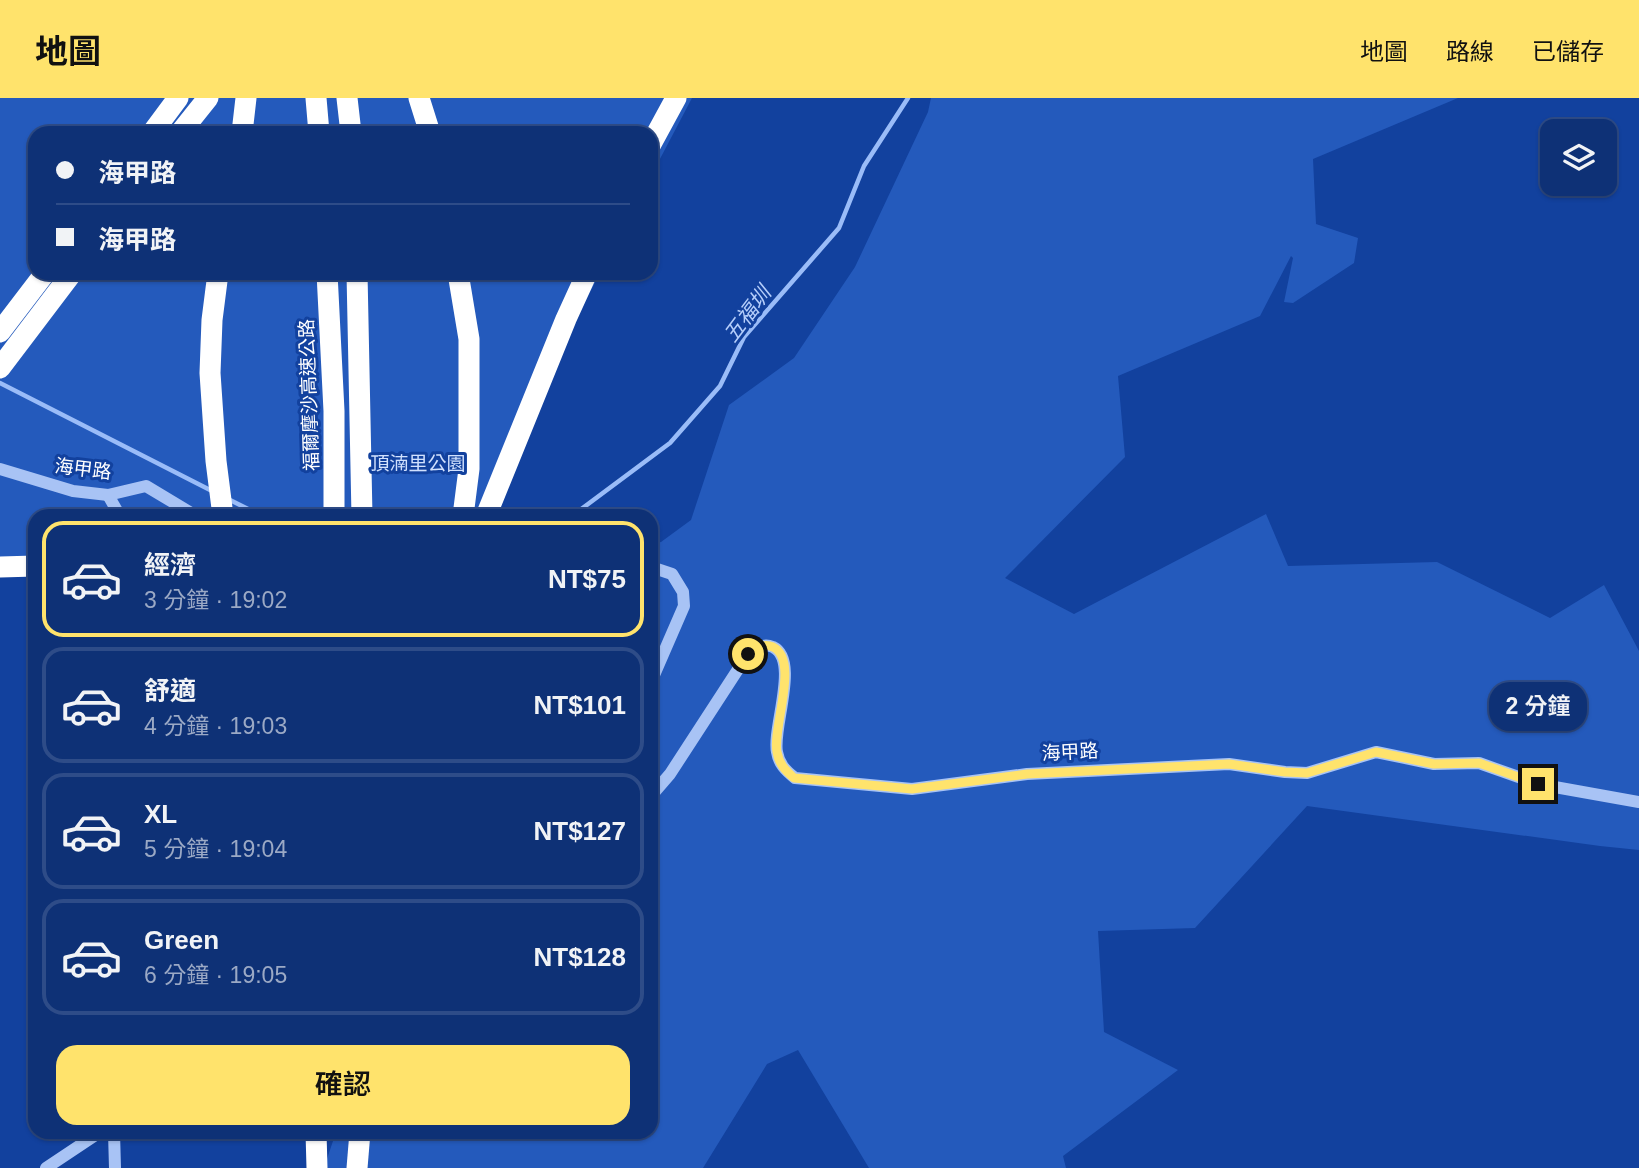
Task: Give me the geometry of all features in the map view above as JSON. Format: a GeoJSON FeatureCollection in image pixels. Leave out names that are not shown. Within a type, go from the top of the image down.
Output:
{"type":"FeatureCollection","features":[{"type":"Feature","properties":{"kind":"highway"},"geometry":{"type":"LineString","coordinates":[[157,126],[178,98]]}},
{"type":"Feature","properties":{"kind":"highway"},"geometry":{"type":"LineString","coordinates":[[186,126],[208,98]]}},
{"type":"Feature","properties":{"kind":"highway"},"geometry":{"type":"LineString","coordinates":[[243,126],[246,98]]}},
{"type":"Feature","properties":{"kind":"highway"},"geometry":{"type":"LineString","coordinates":[[316,98],[318,126]]}},
{"type":"Feature","properties":{"kind":"highway"},"geometry":{"type":"LineString","coordinates":[[347,98],[350,126]]}},
{"type":"Feature","properties":{"kind":"highway"},"geometry":{"type":"LineString","coordinates":[[419,98],[428,126]]}},
{"type":"Feature","properties":{"kind":"highway"},"geometry":{"type":"LineString","coordinates":[[658,131],[676,98]]}},
{"type":"Feature","properties":{"kind":"highway"},"geometry":{"type":"LineString","coordinates":[[0,332],[40,280]]}},
{"type":"Feature","properties":{"kind":"highway"},"geometry":{"type":"LineString","coordinates":[[0,368],[67,280]]}},
{"type":"Feature","properties":{"kind":"highway"},"geometry":{"type":"LineString","coordinates":[[217,280],[210,373],[222,509]]}},
{"type":"Feature","properties":{"kind":"highway","name":"福爾摩沙高速公路"},"geometry":{"type":"LineString","coordinates":[[327,280],[334,411],[334,509]]}},
{"type":"Feature","properties":{"kind":"highway"},"geometry":{"type":"LineString","coordinates":[[357,280],[362,509]]}},
{"type":"Feature","properties":{"kind":"highway"},"geometry":{"type":"LineString","coordinates":[[459,280],[469,339],[470,469],[464,509]]}},
{"type":"Feature","properties":{"kind":"highway"},"geometry":{"type":"LineString","coordinates":[[489,509],[584,280]]}},
{"type":"Feature","properties":{"kind":"highway"},"geometry":{"type":"LineString","coordinates":[[0,566],[28,566]]}},
{"type":"Feature","properties":{"kind":"highway"},"geometry":{"type":"LineString","coordinates":[[318,1139],[318,1168]]}},
{"type":"Feature","properties":{"kind":"highway"},"geometry":{"type":"LineString","coordinates":[[356,1168],[358,1139]]}},
{"type":"Feature","properties":{"kind":"street","name":"海甲路"},"geometry":{"type":"LineString","coordinates":[[0,470],[73,491],[108,495],[146,486],[185,509]]}},
{"type":"Feature","properties":{"kind":"street"},"geometry":{"type":"LineString","coordinates":[[108,495],[116,509]]}},
{"type":"Feature","properties":{"kind":"street"},"geometry":{"type":"LineString","coordinates":[[658,569],[672,574],[683,592],[684,606],[658,666]]}},
{"type":"Feature","properties":{"kind":"street","name":"海甲路"},"geometry":{"type":"LineString","coordinates":[[658,788],[670,774],[748,654],[758,647],[769,645],[778,650],[784,660],[785,675],[776,749],[781,767],[794,778],[912,789],[1027,774],[1216,764],[1307,773],[1376,752],[1434,764],[1479,763],[1538,784],[1639,802]]}},
{"type":"Feature","properties":{"kind":"street"},"geometry":{"type":"LineString","coordinates":[[46,1168],[90,1139]]}},
{"type":"Feature","properties":{"kind":"street"},"geometry":{"type":"LineString","coordinates":[[114,1139],[115,1168]]}},
{"type":"Feature","properties":{"kind":"green space","name":"頂湳里公園"},"geometry":{"type":"Polygon","coordinates":[[[0,98],[692,98],[658,163],[658,126],[28,126],[28,280],[596,280],[556,358],[499,509],[28,509],[28,573],[0,577],[0,98]]]}},
{"type":"Feature","properties":{"kind":"green space"},"geometry":{"type":"Polygon","coordinates":[[[931,98],[1458,98],[1313,159],[1316,224],[1358,238],[1354,263],[1293,303],[1284,302],[1293,258],[1291,256],[1260,316],[1118,376],[1125,457],[1005,578],[1074,614],[1266,514],[1288,566],[1437,562],[1550,618],[1604,585],[1639,651],[1639,850],[1307,806],[1195,928],[1098,931],[1104,1032],[1178,1070],[1063,1156],[1066,1168],[869,1168],[798,1050],[767,1064],[703,1168],[324,1168],[334,1139],[658,1139],[658,543],[691,520],[729,405],[794,358],[855,267],[928,112],[931,98]]]}},
{"type":"Feature","properties":{"kind":"waterway","name":"五福圳"},"geometry":{"type":"LineString","coordinates":[[581,509],[670,443],[720,386],[744,337],[839,228],[864,166],[908,98]]}},
{"type":"Feature","properties":{"kind":"waterway"},"geometry":{"type":"LineString","coordinates":[[0,383],[214,492]]}},
{"type":"Feature","properties":{"kind":"waterway"},"geometry":{"type":"LineString","coordinates":[[228,499],[248,509]]}},
{"type":"Feature","properties":{"kind":"route"},"geometry":{"type":"LineString","coordinates":[[748,654],[758,647],[769,645],[778,650],[784,660],[785,675],[776,749],[781,767],[794,778],[912,789],[1027,774],[1229,764],[1307,773],[1376,752],[1434,764],[1479,763],[1538,784]]}}]}
